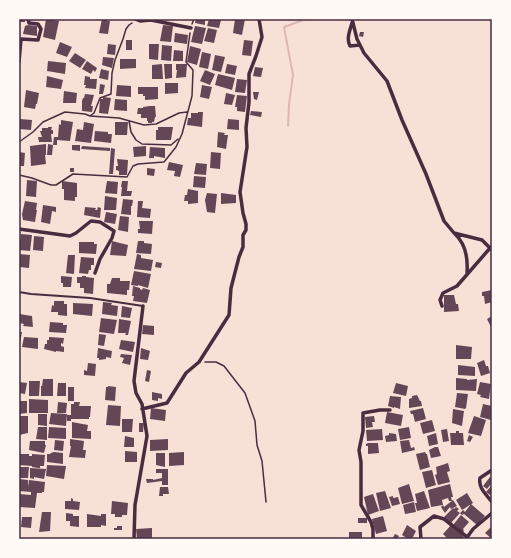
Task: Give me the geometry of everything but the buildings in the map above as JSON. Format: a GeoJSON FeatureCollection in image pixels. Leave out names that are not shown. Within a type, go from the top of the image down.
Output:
{"type":"FeatureCollection","features":[{"type":"Feature","properties":{"kind":"street"},"geometry":{"type":"LineString","coordinates":[[19,62],[21,39],[38,40],[41,29],[38,24],[29,23],[28,19]]}},
{"type":"Feature","properties":{"kind":"street"},"geometry":{"type":"LineString","coordinates":[[135,19],[140,21],[150,20],[191,28]]}},
{"type":"Feature","properties":{"kind":"street"},"geometry":{"type":"LineString","coordinates":[[142,409],[167,403],[186,373],[199,362],[229,315],[231,288],[243,247],[243,235],[246,230],[240,192],[247,147],[246,128],[249,102],[249,74],[262,38],[259,19]]}},
{"type":"Feature","properties":{"kind":"street"},"geometry":{"type":"LineString","coordinates":[[352,20],[348,42],[350,46],[360,45]]}},
{"type":"Feature","properties":{"kind":"street"},"geometry":{"type":"LineString","coordinates":[[352,20],[357,39],[364,53],[387,81],[444,221],[460,239],[466,251],[468,263],[467,273]]}},
{"type":"Feature","properties":{"kind":"street"},"geometry":{"type":"LineString","coordinates":[[19,229],[70,236],[76,233],[91,220],[100,222],[114,231],[112,238],[100,259],[95,273]]}},
{"type":"Feature","properties":{"kind":"street"},"geometry":{"type":"LineString","coordinates":[[442,306],[440,300],[443,293],[457,286],[467,273],[492,248],[482,240],[454,233]]}},
{"type":"Feature","properties":{"kind":"street"},"geometry":{"type":"LineString","coordinates":[[134,539],[135,505],[147,436],[142,404],[136,393],[134,381],[137,345],[143,306]]}},
{"type":"Feature","properties":{"kind":"street"},"geometry":{"type":"LineString","coordinates":[[373,539],[371,522],[361,505],[361,462],[359,450],[364,430],[363,414],[380,410],[390,410]]}},
{"type":"Feature","properties":{"kind":"street"},"geometry":{"type":"LineString","coordinates":[[492,470],[480,478],[479,483],[492,502]]}},
{"type":"Feature","properties":{"kind":"street"},"geometry":{"type":"LineString","coordinates":[[421,539],[420,527],[434,516],[444,519],[466,538],[473,529],[492,513]]}},
{"type":"Feature","properties":{"kind":"lane"},"geometry":{"type":"LineString","coordinates":[[19,292],[38,295],[90,298],[143,306]]}},
{"type":"Feature","properties":{"kind":"path"},"geometry":{"type":"LineString","coordinates":[[19,175],[51,185],[56,185],[73,174],[127,177],[133,166],[138,164],[164,162],[176,147],[180,138],[192,96],[192,70],[186,62],[191,28],[194,19]]}},
{"type":"Feature","properties":{"kind":"path"},"geometry":{"type":"LineString","coordinates":[[90,116],[94,113],[100,98],[111,94],[112,73],[115,60],[126,29],[129,25],[140,21]]}},
{"type":"Feature","properties":{"kind":"path"},"geometry":{"type":"LineString","coordinates":[[19,142],[33,132],[43,122],[65,112],[90,116],[119,118],[144,125],[156,124],[179,112],[188,112]]}},
{"type":"Feature","properties":{"kind":"path"},"geometry":{"type":"LineString","coordinates":[[130,121],[131,132],[136,140],[142,144],[171,145],[180,138]]}},
{"type":"Feature","properties":{"kind":"path"},"geometry":{"type":"LineString","coordinates":[[199,362],[216,362],[224,366],[245,393],[255,421],[257,445],[262,461],[266,502]]}},
{"type":"Feature","properties":{"kind":"waterway"},"geometry":{"type":"LineString","coordinates":[[288,126],[293,75],[284,27],[306,19]]}}]}
